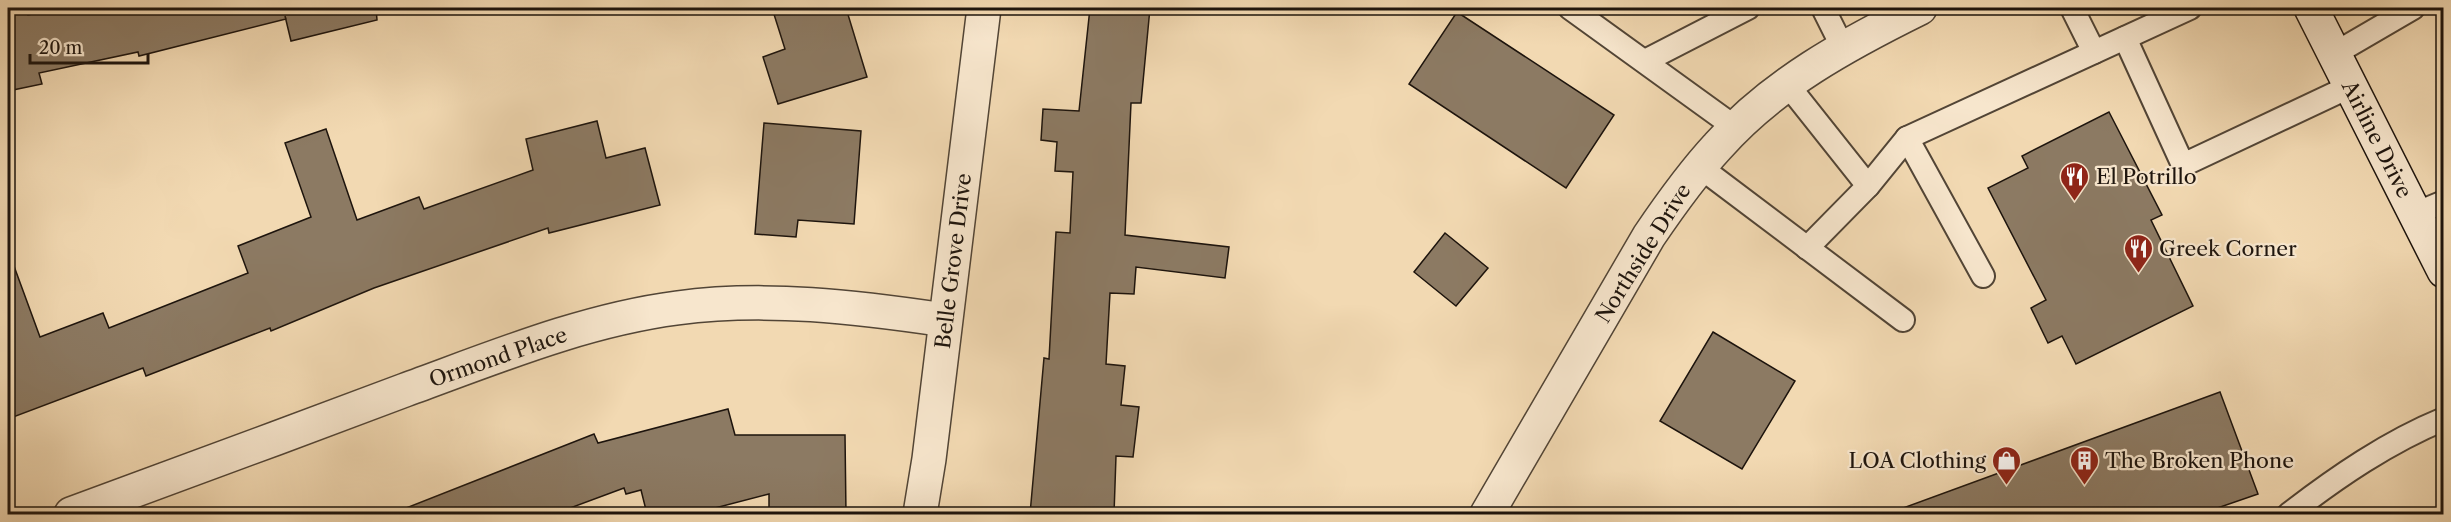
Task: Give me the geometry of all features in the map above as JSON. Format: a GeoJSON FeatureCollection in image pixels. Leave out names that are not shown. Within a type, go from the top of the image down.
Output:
{"type":"FeatureCollection","features":[{"type":"Feature","properties":{"kind":"street","name":"Belle Grove Drive"},"geometry":{"type":"LineString","coordinates":[[920,514],[984,8]]}},
{"type":"Feature","properties":{"kind":"street","name":"Airline Drive"},"geometry":{"type":"LineString","coordinates":[[2311,8],[2351,86],[2429,208],[2444,271]]}},
{"type":"Feature","properties":{"kind":"street","name":"Northside Drive"},"geometry":{"type":"LineString","coordinates":[[1487,514],[1649,236],[1674,198],[1736,128],[1787,84],[1904,11]]}},
{"type":"Feature","properties":{"kind":"street","name":"Ormond Place"},"geometry":{"type":"LineString","coordinates":[[71,514],[454,372],[579,329],[676,308],[766,302],[860,308],[945,320]]}},
{"type":"Feature","properties":{"kind":"lane"},"geometry":{"type":"LineString","coordinates":[[1570,8],[1736,128]]}},
{"type":"Feature","properties":{"kind":"lane"},"geometry":{"type":"LineString","coordinates":[[1645,61],[1748,8]]}},
{"type":"Feature","properties":{"kind":"lane"},"geometry":{"type":"LineString","coordinates":[[1823,8],[1843,48]]}},
{"type":"Feature","properties":{"kind":"lane"},"geometry":{"type":"LineString","coordinates":[[2072,8],[2094,52]]}},
{"type":"Feature","properties":{"kind":"lane"},"geometry":{"type":"LineString","coordinates":[[1807,248],[1868,186],[1907,138],[2190,8]]}},
{"type":"Feature","properties":{"kind":"lane"},"geometry":{"type":"LineString","coordinates":[[2334,54],[2413,8]]}},
{"type":"Feature","properties":{"kind":"lane"},"geometry":{"type":"LineString","coordinates":[[2125,38],[2183,165],[2351,86]]}},
{"type":"Feature","properties":{"kind":"lane"},"geometry":{"type":"LineString","coordinates":[[1787,84],[1868,186]]}},
{"type":"Feature","properties":{"kind":"lane"},"geometry":{"type":"LineString","coordinates":[[1907,138],[1983,276]]}},
{"type":"Feature","properties":{"kind":"lane"},"geometry":{"type":"LineString","coordinates":[[1700,167],[1903,320]]}},
{"type":"Feature","properties":{"kind":"lane"},"geometry":{"type":"LineString","coordinates":[[2289,514],[2329,483],[2416,431],[2444,419]]}},
{"type":"Feature","properties":{"kind":"building"},"geometry":{"type":"Polygon","coordinates":[[[8,8],[26,8],[28,15],[63,8],[376,8],[377,20],[291,41],[286,19],[139,56],[138,52],[39,73],[42,84],[8,91],[8,8]]]}},
{"type":"Feature","properties":{"kind":"building"},"geometry":{"type":"Polygon","coordinates":[[[772,8],[846,8],[867,77],[778,104],[763,57],[785,49],[772,8]]]}},
{"type":"Feature","properties":{"kind":"building"},"geometry":{"type":"Polygon","coordinates":[[[1090,8],[1150,8],[1141,103],[1131,103],[1125,235],[1229,247],[1225,278],[1136,267],[1134,294],[1110,293],[1106,364],[1125,366],[1121,405],[1139,407],[1133,457],[1116,456],[1114,514],[1030,514],[1044,358],[1049,359],[1056,232],[1070,233],[1073,172],[1055,171],[1057,142],[1041,140],[1043,109],[1079,111],[1090,8]]]}},
{"type":"Feature","properties":{"kind":"building"},"geometry":{"type":"Polygon","coordinates":[[[1457,12],[1614,115],[1566,188],[1409,84],[1457,12]]]}},
{"type":"Feature","properties":{"kind":"building"},"geometry":{"type":"Polygon","coordinates":[[[2109,112],[2162,215],[2151,220],[2193,306],[2076,364],[2062,336],[2048,343],[2031,308],[2046,300],[1988,188],[2028,168],[2022,156],[2109,112]]]}},
{"type":"Feature","properties":{"kind":"building"},"geometry":{"type":"Polygon","coordinates":[[[597,121],[606,158],[645,148],[660,205],[549,233],[548,228],[374,288],[271,331],[270,328],[146,376],[143,368],[8,419],[8,259],[11,258],[40,337],[103,313],[109,328],[248,273],[238,246],[311,217],[285,143],[326,129],[357,220],[419,197],[424,209],[533,170],[526,139],[597,121]]]}},
{"type":"Feature","properties":{"kind":"building"},"geometry":{"type":"Polygon","coordinates":[[[764,123],[861,131],[854,224],[798,220],[796,237],[755,234],[764,123]]]}},
{"type":"Feature","properties":{"kind":"building"},"geometry":{"type":"Polygon","coordinates":[[[1445,233],[1488,268],[1456,306],[1414,272],[1445,233]]]}},
{"type":"Feature","properties":{"kind":"building"},"geometry":{"type":"Polygon","coordinates":[[[1713,332],[1795,381],[1742,469],[1660,421],[1713,332]]]}},
{"type":"Feature","properties":{"kind":"building"},"geometry":{"type":"Polygon","coordinates":[[[2220,392],[2258,494],[2200,514],[1896,514],[1895,511],[2220,392]]]}},
{"type":"Feature","properties":{"kind":"building"},"geometry":{"type":"Polygon","coordinates":[[[728,409],[735,435],[845,435],[846,514],[769,514],[769,494],[692,514],[647,514],[641,490],[626,494],[624,488],[554,514],[396,514],[396,512],[594,434],[598,443],[728,409]]]}},
{"type":"Feature","properties":{"kind":"place","name":"El Potrillo"},"geometry":{"type":"Point","coordinates":[2075,202]}},
{"type":"Feature","properties":{"kind":"place","name":"Greek Corner"},"geometry":{"type":"Point","coordinates":[2138,274]}},
{"type":"Feature","properties":{"kind":"place","name":"LOA Clothing"},"geometry":{"type":"Point","coordinates":[2007,486]}},
{"type":"Feature","properties":{"kind":"place","name":"The Broken Phone"},"geometry":{"type":"Point","coordinates":[2084,486]}}]}
